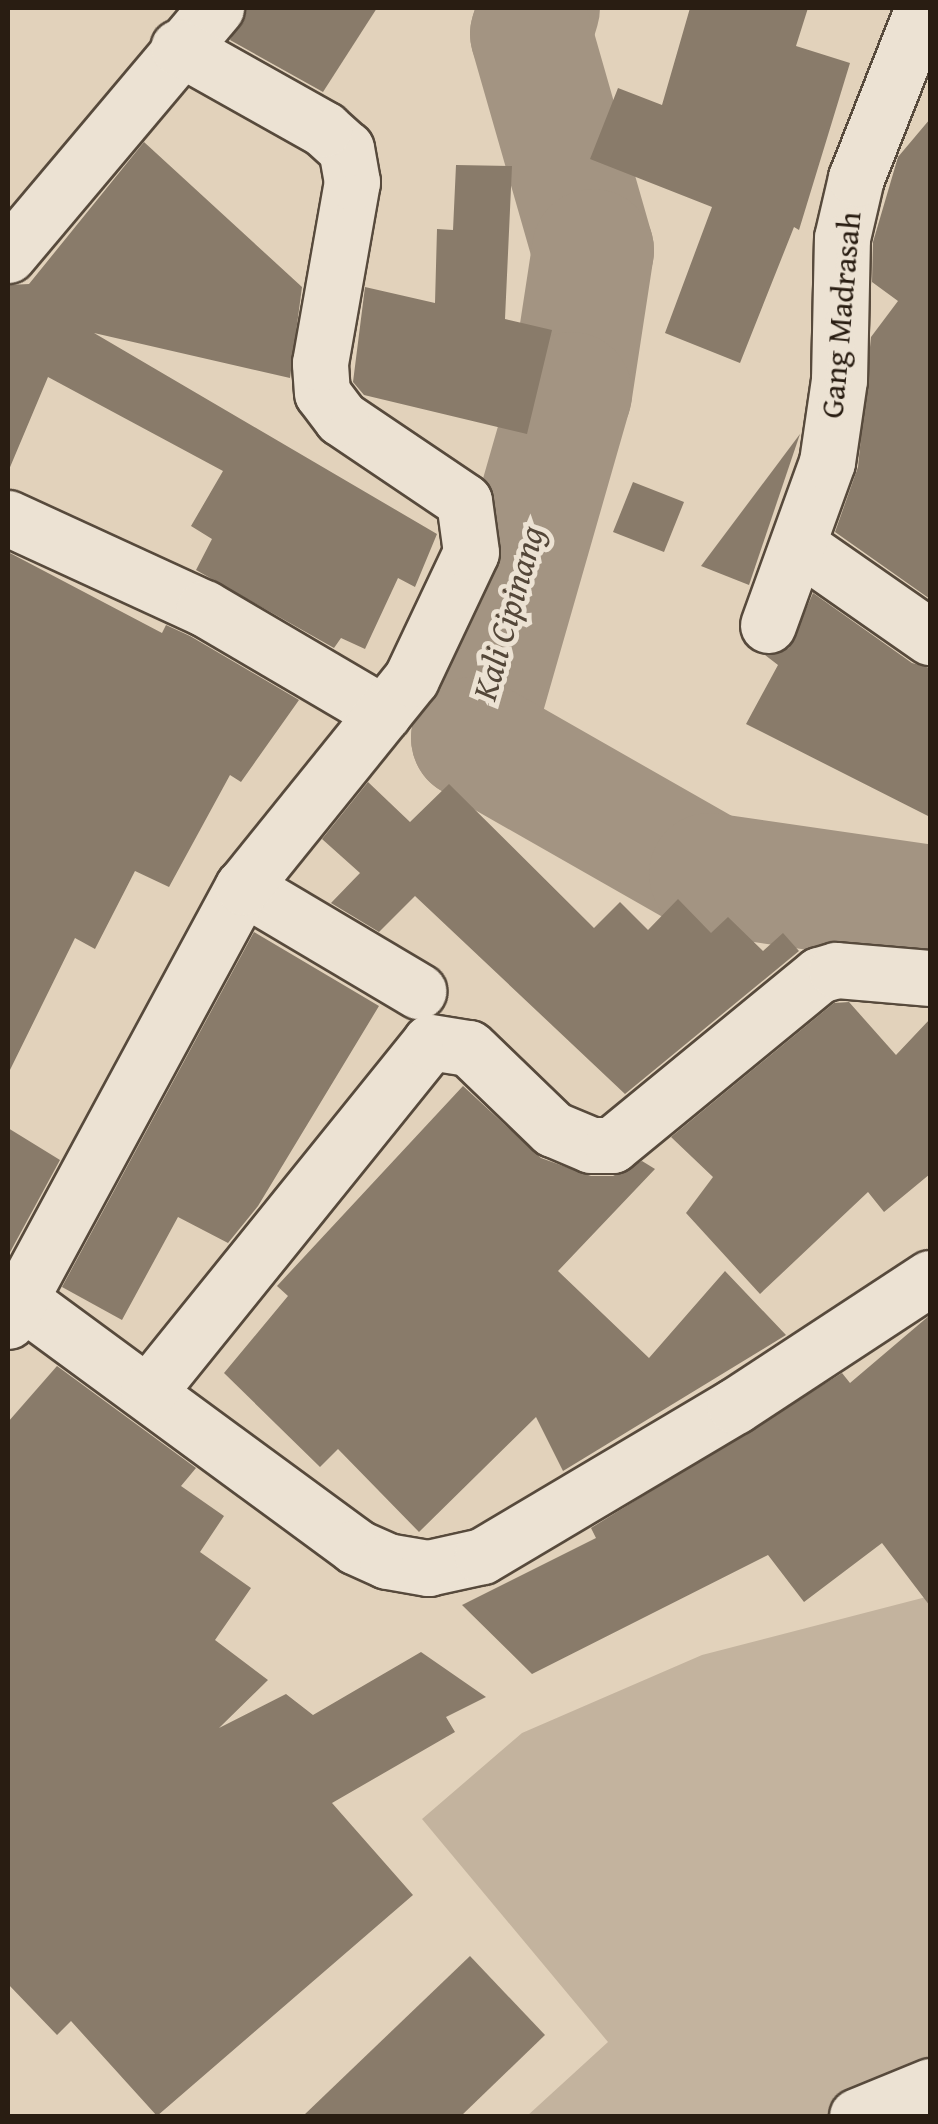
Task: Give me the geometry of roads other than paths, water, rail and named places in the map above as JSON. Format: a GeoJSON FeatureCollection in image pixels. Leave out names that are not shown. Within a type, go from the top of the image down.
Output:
{"type":"FeatureCollection","features":[{"type":"Feature","properties":{"kind":"street"},"geometry":{"type":"LineString","coordinates":[[8,255],[178,47],[216,8]]}},
{"type":"Feature","properties":{"kind":"street","name":"Gang Madrasah"},"geometry":{"type":"LineString","coordinates":[[768,626],[826,462],[839,380],[842,238],[856,178],[923,8]]}},
{"type":"Feature","properties":{"kind":"street"},"geometry":{"type":"LineString","coordinates":[[178,47],[324,129],[346,149],[352,182],[320,363],[322,393],[341,418],[464,501],[472,525],[471,552],[411,680],[244,887],[16,1312],[148,1392],[356,1547],[387,1561],[428,1568],[482,1556],[735,1406],[930,1278]]}},
{"type":"Feature","properties":{"kind":"street"},"geometry":{"type":"LineString","coordinates":[[8,518],[204,608],[384,713]]}},
{"type":"Feature","properties":{"kind":"street"},"geometry":{"type":"LineString","coordinates":[[798,545],[930,638]]}},
{"type":"Feature","properties":{"kind":"street"},"geometry":{"type":"LineString","coordinates":[[244,887],[418,991]]}},
{"type":"Feature","properties":{"kind":"street"},"geometry":{"type":"LineString","coordinates":[[148,1392],[430,1042],[469,1048],[553,1129],[592,1145],[612,1146],[819,975],[836,970],[930,978]]}},
{"type":"Feature","properties":{"kind":"street"},"geometry":{"type":"LineString","coordinates":[[857,2116],[930,2086]]}},
{"type":"Feature","properties":{"kind":"waterway","name":"Kali Cipinang"},"geometry":{"type":"LineString","coordinates":[[539,8],[531,34],[593,250],[571,393],[472,738],[710,874],[930,906]]}}]}
